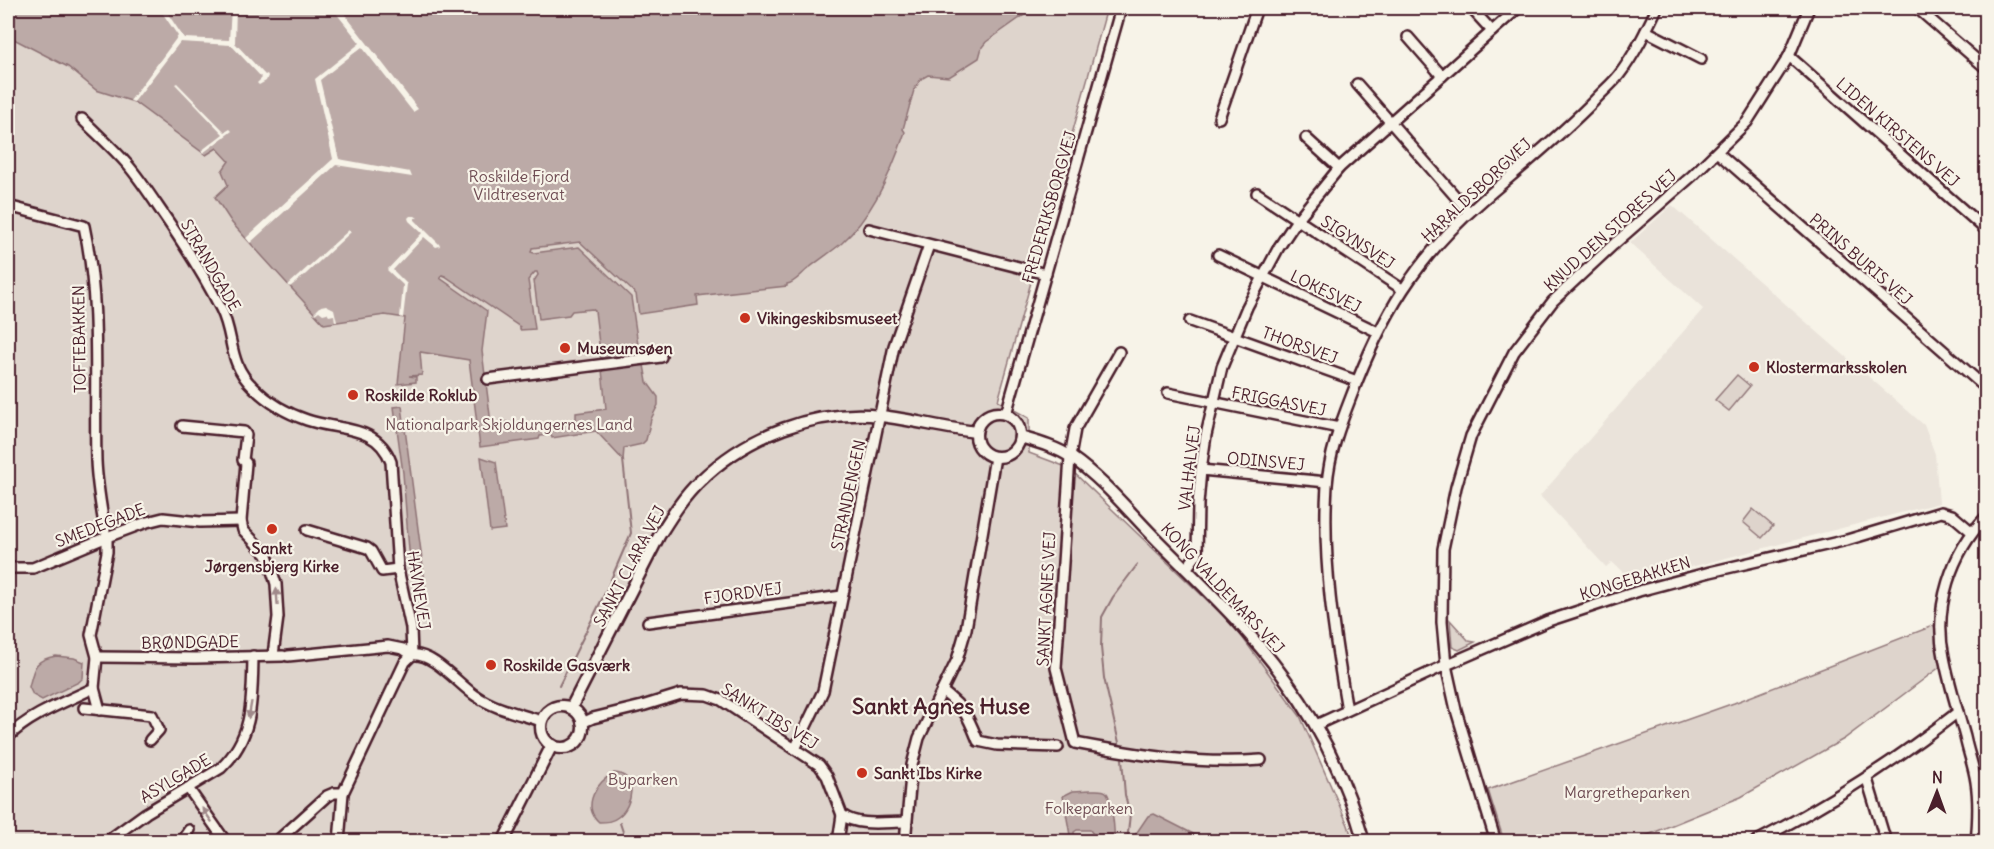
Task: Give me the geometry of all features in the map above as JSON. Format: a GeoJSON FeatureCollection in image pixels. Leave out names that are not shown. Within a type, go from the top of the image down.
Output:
{"type":"FeatureCollection","features":[{"type":"Feature","properties":{"kind":"main road"},"geometry":{"type":"LineString","coordinates":[[1006,414],[1017,423],[1019,444],[1009,454],[995,457],[989,455],[979,446],[976,432],[982,420],[987,416],[1006,414]]}},
{"type":"Feature","properties":{"kind":"main road","name":"SANKT CLARA VEJ"},"geometry":{"type":"LineString","coordinates":[[571,708],[659,536],[676,509],[699,482],[724,460],[753,441],[780,430],[813,420],[844,416],[879,416],[976,432]]}},
{"type":"Feature","properties":{"kind":"main road","name":"KONG VALDEMARS VEJ"},"geometry":{"type":"LineString","coordinates":[[1020,437],[1070,457],[1092,474],[1260,647],[1286,680],[1316,725],[1341,775],[1364,842]]}},
{"type":"Feature","properties":{"kind":"main road"},"geometry":{"type":"LineString","coordinates":[[554,707],[571,708],[582,723],[581,735],[574,744],[560,747],[552,745],[542,735],[544,715],[554,707]]}},
{"type":"Feature","properties":{"kind":"main road"},"geometry":{"type":"LineString","coordinates":[[503,842],[552,745]]}},
{"type":"Feature","properties":{"kind":"street","name":"FREDERIKSBORGVEJ"},"geometry":{"type":"LineString","coordinates":[[1006,414],[1121,8]]}},
{"type":"Feature","properties":{"kind":"street"},"geometry":{"type":"LineString","coordinates":[[1219,118],[1257,8]]}},
{"type":"Feature","properties":{"kind":"street"},"geometry":{"type":"LineString","coordinates":[[1471,8],[1492,31]]}},
{"type":"Feature","properties":{"kind":"street","name":"VALHALVEJ"},"geometry":{"type":"LineString","coordinates":[[1186,569],[1197,554],[1201,470],[1206,435],[1222,367],[1262,277],[1297,220],[1339,168],[1518,8]]}},
{"type":"Feature","properties":{"kind":"street","name":"HARALDSBORGVEJ"},"geometry":{"type":"LineString","coordinates":[[1347,710],[1333,632],[1327,563],[1328,482],[1339,428],[1378,332],[1402,289],[1428,254],[1469,212],[1583,112],[1618,76],[1636,51],[1657,8]]}},
{"type":"Feature","properties":{"kind":"street","name":"KNUD DEN STORES VEJ"},"geometry":{"type":"LineString","coordinates":[[1496,842],[1456,710],[1446,665],[1442,622],[1443,549],[1449,517],[1471,436],[1514,352],[1548,308],[1573,281],[1718,152],[1747,122],[1789,56],[1809,8]]}},
{"type":"Feature","properties":{"kind":"street"},"geometry":{"type":"LineString","coordinates":[[1917,8],[1986,68]]}},
{"type":"Feature","properties":{"kind":"street"},"geometry":{"type":"LineString","coordinates":[[1646,31],[1701,59]]}},
{"type":"Feature","properties":{"kind":"street"},"geometry":{"type":"LineString","coordinates":[[1408,37],[1442,76]]}},
{"type":"Feature","properties":{"kind":"street","name":"LIDEN KIRSTENS VEJ"},"geometry":{"type":"LineString","coordinates":[[1789,56],[1986,230]]}},
{"type":"Feature","properties":{"kind":"street"},"geometry":{"type":"LineString","coordinates":[[1357,84],[1469,212]]}},
{"type":"Feature","properties":{"kind":"street","name":"STRANDGADE"},"geometry":{"type":"LineString","coordinates":[[82,119],[126,163],[185,245],[222,311],[228,328],[233,358],[247,382],[284,411],[307,420],[359,432],[376,439]]}},
{"type":"Feature","properties":{"kind":"street"},"geometry":{"type":"LineString","coordinates":[[1306,138],[1339,168]]}},
{"type":"Feature","properties":{"kind":"street","name":"PRINS BURIS VEJ"},"geometry":{"type":"LineString","coordinates":[[1718,152],[1986,388]]}},
{"type":"Feature","properties":{"kind":"street"},"geometry":{"type":"LineString","coordinates":[[1257,193],[1297,220]]}},
{"type":"Feature","properties":{"kind":"street","name":"TOFTEBAKKEN"},"geometry":{"type":"LineString","coordinates":[[8,206],[84,226],[91,257],[95,305],[96,463],[106,533]]}},
{"type":"Feature","properties":{"kind":"street","name":"SIGYNSVEJ"},"geometry":{"type":"LineString","coordinates":[[1297,220],[1402,289]]}},
{"type":"Feature","properties":{"kind":"street"},"geometry":{"type":"LineString","coordinates":[[868,229],[1046,274]]}},
{"type":"Feature","properties":{"kind":"street","name":"STRANDENGEN"},"geometry":{"type":"LineString","coordinates":[[795,749],[823,692],[894,346],[929,245]]}},
{"type":"Feature","properties":{"kind":"street"},"geometry":{"type":"LineString","coordinates":[[1218,255],[1262,277]]}},
{"type":"Feature","properties":{"kind":"street","name":"LOKESVEJ"},"geometry":{"type":"LineString","coordinates":[[1262,277],[1378,332]]}},
{"type":"Feature","properties":{"kind":"street"},"geometry":{"type":"LineString","coordinates":[[1190,321],[1234,337]]}},
{"type":"Feature","properties":{"kind":"street","name":"THORSVEJ"},"geometry":{"type":"LineString","coordinates":[[1234,337],[1357,381]]}},
{"type":"Feature","properties":{"kind":"street","name":"SANKT AGNES VEJ"},"geometry":{"type":"LineString","coordinates":[[1119,351],[1074,429],[1070,457],[1056,668],[1075,743],[1189,761],[1229,763],[1261,760]]}},
{"type":"Feature","properties":{"kind":"street"},"geometry":{"type":"LineString","coordinates":[[488,379],[661,357]]}},
{"type":"Feature","properties":{"kind":"street"},"geometry":{"type":"LineString","coordinates":[[1168,393],[1213,403]]}},
{"type":"Feature","properties":{"kind":"street","name":"FRIGGASVEJ"},"geometry":{"type":"LineString","coordinates":[[1213,403],[1339,428]]}},
{"type":"Feature","properties":{"kind":"street"},"geometry":{"type":"LineString","coordinates":[[182,426],[243,432],[246,435],[241,521],[243,530],[267,555],[276,584],[281,655]]}},
{"type":"Feature","properties":{"kind":"street","name":"HAVNEVEJ"},"geometry":{"type":"LineString","coordinates":[[339,842],[343,793],[405,662],[412,655],[411,628],[398,569],[391,462],[385,448],[376,439]]}},
{"type":"Feature","properties":{"kind":"street"},"geometry":{"type":"LineString","coordinates":[[905,842],[912,765],[919,738],[957,660],[966,629],[995,457]]}},
{"type":"Feature","properties":{"kind":"street","name":"ODINSVEJ"},"geometry":{"type":"LineString","coordinates":[[1201,470],[1328,482]]}},
{"type":"Feature","properties":{"kind":"street","name":"KONGEBAKKEN"},"geometry":{"type":"LineString","coordinates":[[1316,725],[1548,621],[1639,591],[1847,540],[1941,512],[1952,515],[1972,532]]}},
{"type":"Feature","properties":{"kind":"street"},"geometry":{"type":"LineString","coordinates":[[1976,842],[1976,781],[1943,656],[1940,627],[1944,596],[1952,571],[1972,532],[1986,517]]}},
{"type":"Feature","properties":{"kind":"street","name":"SMEDEGADE"},"geometry":{"type":"LineString","coordinates":[[8,568],[33,568],[106,533],[163,518],[200,522],[241,521]]}},
{"type":"Feature","properties":{"kind":"street"},"geometry":{"type":"LineString","coordinates":[[307,530],[367,548],[382,571],[398,569]]}},
{"type":"Feature","properties":{"kind":"street"},"geometry":{"type":"LineString","coordinates":[[100,710],[94,688],[97,657],[91,635],[107,552],[106,533]]}},
{"type":"Feature","properties":{"kind":"street","name":"FJORDVEJ"},"geometry":{"type":"LineString","coordinates":[[648,622],[842,596]]}},
{"type":"Feature","properties":{"kind":"street","name":"BRØNDGADE"},"geometry":{"type":"LineString","coordinates":[[97,657],[195,658],[281,655],[388,646],[403,649],[412,655]]}},
{"type":"Feature","properties":{"kind":"street"},"geometry":{"type":"LineString","coordinates":[[412,655],[419,654],[430,658],[477,697],[495,706],[542,721]]}},
{"type":"Feature","properties":{"kind":"street","name":"ASYLGADE"},"geometry":{"type":"LineString","coordinates":[[106,842],[146,813],[221,768],[230,759],[248,726],[252,702],[254,656]]}},
{"type":"Feature","properties":{"kind":"street"},"geometry":{"type":"LineString","coordinates":[[8,737],[48,710],[94,688]]}},
{"type":"Feature","properties":{"kind":"street"},"geometry":{"type":"LineString","coordinates":[[942,691],[960,705],[967,714],[978,741],[997,745],[1058,747]]}},
{"type":"Feature","properties":{"kind":"street","name":"SANKT IBS VEJ"},"geometry":{"type":"LineString","coordinates":[[582,723],[681,693],[707,694],[721,700],[819,765],[827,776],[842,814],[838,842]]}},
{"type":"Feature","properties":{"kind":"street"},"geometry":{"type":"LineString","coordinates":[[84,708],[152,715],[159,730],[150,740]]}},
{"type":"Feature","properties":{"kind":"street"},"geometry":{"type":"LineString","coordinates":[[1755,841],[1815,810],[1867,779],[1958,712]]}},
{"type":"Feature","properties":{"kind":"street"},"geometry":{"type":"LineString","coordinates":[[1867,779],[1886,842]]}},
{"type":"Feature","properties":{"kind":"street"},"geometry":{"type":"LineString","coordinates":[[188,788],[226,842]]}},
{"type":"Feature","properties":{"kind":"street"},"geometry":{"type":"LineString","coordinates":[[276,842],[327,796],[343,793]]}},
{"type":"Feature","properties":{"kind":"street"},"geometry":{"type":"LineString","coordinates":[[842,814],[852,821],[906,822]]}},
{"type":"Feature","properties":{"kind":"street"},"geometry":{"type":"LineString","coordinates":[[181,842],[189,830]]}},
{"type":"Feature","properties":{"kind":"shaded area","name":"Roskilde Fjord Vildtreservat"},"geometry":{"type":"Polygon","coordinates":[[[8,8],[1034,8],[986,42],[979,58],[949,77],[928,75],[921,79],[914,90],[900,147],[888,177],[872,206],[842,243],[787,286],[697,296],[698,305],[639,314],[636,294],[580,242],[532,248],[531,252],[534,253],[579,247],[631,297],[641,365],[644,365],[647,382],[658,397],[658,405],[651,419],[646,440],[642,444],[624,448],[623,460],[596,431],[552,438],[551,435],[540,436],[539,439],[480,447],[469,360],[420,352],[422,375],[409,376],[416,377],[416,382],[398,384],[405,318],[385,315],[324,324],[232,223],[215,197],[228,185],[222,171],[229,161],[217,148],[206,155],[134,102],[96,90],[68,67],[8,36],[8,8]],[[537,272],[528,280],[535,329],[520,330],[520,327],[445,276],[442,275],[440,278],[487,311],[482,351],[491,423],[507,422],[508,431],[576,422],[576,413],[606,409],[602,370],[605,369],[603,360],[601,360],[595,311],[592,309],[572,311],[569,315],[539,319],[534,281],[538,275],[537,272]]]}},
{"type":"Feature","properties":{"kind":"shaded area","name":"Klostermarksskolen"},"geometry":{"type":"Polygon","coordinates":[[[1672,205],[1924,425],[1935,454],[1939,503],[1633,582],[1612,562],[1606,567],[1540,496],[1703,309],[1630,243],[1672,205]]]}},
{"type":"Feature","properties":{"kind":"shaded area"},"geometry":{"type":"Polygon","coordinates":[[[402,406],[426,590],[418,591],[409,550],[403,473],[394,407],[402,406]]]}},
{"type":"Feature","properties":{"kind":"shaded area"},"geometry":{"type":"Polygon","coordinates":[[[481,457],[496,462],[505,529],[490,531],[481,457]]]}},
{"type":"Feature","properties":{"kind":"shaded area"},"geometry":{"type":"Polygon","coordinates":[[[56,656],[74,658],[84,662],[83,678],[42,700],[33,695],[29,687],[32,674],[39,662],[56,656]]]}},
{"type":"Feature","properties":{"kind":"shaded area"},"geometry":{"type":"Polygon","coordinates":[[[614,773],[627,779],[630,784],[630,799],[618,817],[611,821],[599,822],[591,809],[593,794],[602,782],[614,773]]]}},
{"type":"Feature","properties":{"kind":"shaded area"},"geometry":{"type":"Polygon","coordinates":[[[1103,790],[1108,795],[1113,815],[1114,841],[1092,841],[1093,834],[1090,830],[1077,830],[1074,832],[1075,841],[1071,841],[1063,796],[1073,791],[1103,790]]]}},
{"type":"Feature","properties":{"kind":"shaded area"},"geometry":{"type":"Polygon","coordinates":[[[1154,814],[1207,841],[1131,841],[1148,816],[1154,814]]]}},
{"type":"Feature","properties":{"kind":"green space","name":"Nationalpark Skjoldungernes Land"},"geometry":{"type":"Polygon","coordinates":[[[8,8],[1107,8],[998,401],[1029,418],[1029,453],[1069,468],[1234,626],[1300,716],[1353,841],[8,841],[8,8]]]}},
{"type":"Feature","properties":{"kind":"green space"},"geometry":{"type":"Polygon","coordinates":[[[1737,375],[1750,386],[1729,411],[1715,400],[1737,375]]]}},
{"type":"Feature","properties":{"kind":"green space"},"geometry":{"type":"Polygon","coordinates":[[[1753,509],[1773,526],[1762,538],[1743,522],[1753,509]]]}},
{"type":"Feature","properties":{"kind":"green space"},"geometry":{"type":"Polygon","coordinates":[[[1450,620],[1469,641],[1475,642],[1459,650],[1452,647],[1450,620]]]}},
{"type":"Feature","properties":{"kind":"green space","name":"Margretheparken"},"geometry":{"type":"Polygon","coordinates":[[[1935,625],[1940,667],[1844,739],[1741,797],[1633,841],[1504,841],[1488,790],[1734,703],[1935,625]]]}},
{"type":"Feature","properties":{"kind":"pier"},"geometry":{"type":"Polygon","coordinates":[[[159,8],[164,8],[184,38],[229,40],[231,8],[236,8],[235,43],[265,75],[267,74],[266,81],[259,85],[257,83],[262,78],[231,45],[180,42],[134,102],[130,101],[178,36],[159,8]]]}},
{"type":"Feature","properties":{"kind":"pier"},"geometry":{"type":"Polygon","coordinates":[[[332,8],[340,8],[418,109],[413,112],[362,47],[320,80],[339,159],[410,172],[412,177],[336,165],[250,243],[246,238],[333,159],[315,79],[360,43],[332,8]]]}},
{"type":"Feature","properties":{"kind":"pier"},"geometry":{"type":"Polygon","coordinates":[[[177,83],[225,132],[230,129],[232,131],[203,153],[201,151],[223,134],[175,84],[177,83]]]}},
{"type":"Feature","properties":{"kind":"pier"},"geometry":{"type":"Polygon","coordinates":[[[410,216],[418,218],[415,220],[440,246],[436,247],[424,237],[393,270],[407,284],[403,318],[400,317],[403,285],[387,270],[422,233],[409,221],[410,216]]]}},
{"type":"Feature","properties":{"kind":"pier"},"geometry":{"type":"Polygon","coordinates":[[[349,230],[351,232],[306,274],[290,287],[288,285],[349,230]]]}},
{"type":"Feature","properties":{"kind":"pier"},"geometry":{"type":"Polygon","coordinates":[[[326,305],[334,309],[337,322],[335,322],[334,315],[329,316],[319,311],[314,313],[321,306],[326,305]]]}},
{"type":"Feature","properties":{"kind":"waterway"},"geometry":{"type":"LineString","coordinates":[[559,686],[606,591],[631,533],[623,460]]}},
{"type":"Feature","properties":{"kind":"waterway"},"geometry":{"type":"LineString","coordinates":[[1120,747],[1104,678],[1101,647],[1102,617],[1113,597],[1137,565]]}},
{"type":"Feature","properties":{"kind":"waterway"},"geometry":{"type":"LineString","coordinates":[[1122,759],[1125,795],[1130,814],[1127,842]]}},
{"type":"Feature","properties":{"kind":"waterway"},"geometry":{"type":"LineString","coordinates":[[620,823],[623,832],[622,842]]}},
{"type":"Feature","properties":{"kind":"place","name":"Vikingeskibsmuseet"},"geometry":{"type":"Point","coordinates":[745,318]}},
{"type":"Feature","properties":{"kind":"place","name":"Museumsøen"},"geometry":{"type":"Point","coordinates":[565,348]}},
{"type":"Feature","properties":{"kind":"place","name":"Klostermarksskolen"},"geometry":{"type":"Point","coordinates":[1754,367]}},
{"type":"Feature","properties":{"kind":"place","name":"Roskilde Roklub"},"geometry":{"type":"Point","coordinates":[353,395]}},
{"type":"Feature","properties":{"kind":"place","name":"Sankt Jørgensbjerg Kirke"},"geometry":{"type":"Point","coordinates":[272,529]}},
{"type":"Feature","properties":{"kind":"place","name":"Roskilde Gasværk"},"geometry":{"type":"Point","coordinates":[491,665]}},
{"type":"Feature","properties":{"kind":"place","name":"Sankt Ibs Kirke"},"geometry":{"type":"Point","coordinates":[862,773]}},
{"type":"Feature","properties":{"kind":"district","name":"Sankt Agnes Huse"},"geometry":{"type":"Point","coordinates":[941,706]}},
{"type":"Feature","properties":{"kind":"park label","name":"Byparken"},"geometry":{"type":"Point","coordinates":[643,779]}},
{"type":"Feature","properties":{"kind":"park label","name":"Folkeparken"},"geometry":{"type":"Point","coordinates":[1089,808]}}]}
